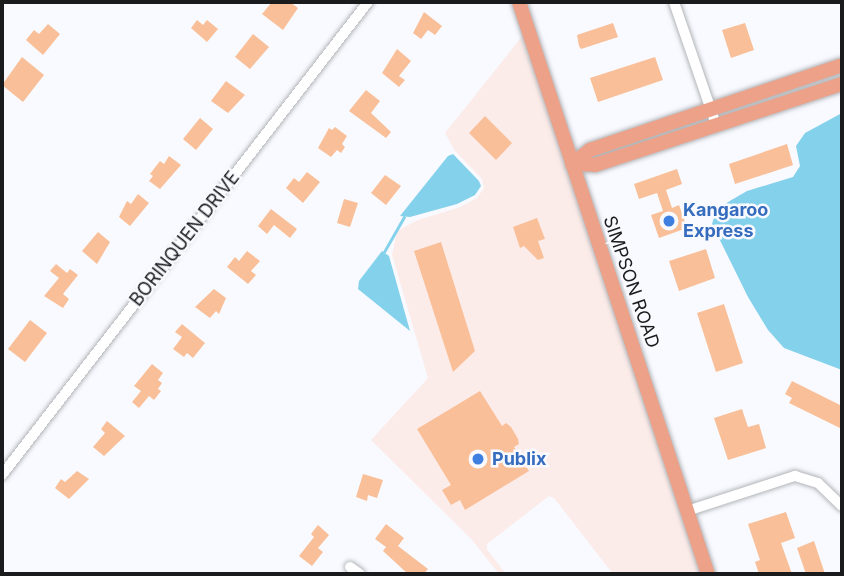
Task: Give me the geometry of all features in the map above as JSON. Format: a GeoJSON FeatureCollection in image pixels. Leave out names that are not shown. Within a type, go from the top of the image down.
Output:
{"type":"FeatureCollection","features":[{"type":"Feature","properties":{"kind":"main road","name":"SIMPSON ROAD"},"geometry":{"type":"LineString","coordinates":[[519,2],[708,574]]}},
{"type":"Feature","properties":{"kind":"main road"},"geometry":{"type":"LineString","coordinates":[[572,164],[590,150],[842,65]]}},
{"type":"Feature","properties":{"kind":"main road"},"geometry":{"type":"LineString","coordinates":[[572,164],[595,165],[842,83]]}},
{"type":"Feature","properties":{"kind":"street","name":"BORINQUEN DRIVE"},"geometry":{"type":"LineString","coordinates":[[2,475],[368,2]]}},
{"type":"Feature","properties":{"kind":"street"},"geometry":{"type":"LineString","coordinates":[[674,2],[716,125]]}},
{"type":"Feature","properties":{"kind":"street"},"geometry":{"type":"LineString","coordinates":[[687,511],[795,476],[818,483],[842,506]]}},
{"type":"Feature","properties":{"kind":"shaded area"},"geometry":{"type":"Polygon","coordinates":[[[524,34],[703,574],[613,574],[554,498],[549,496],[487,544],[487,549],[506,574],[499,574],[472,540],[371,440],[428,378],[392,255],[397,231],[418,220],[460,207],[477,198],[484,188],[482,179],[455,151],[445,133],[524,34]]]}},
{"type":"Feature","properties":{"kind":"water"},"geometry":{"type":"Polygon","coordinates":[[[842,113],[842,370],[784,348],[768,330],[748,297],[712,224],[715,214],[728,202],[747,191],[793,177],[800,166],[796,146],[805,133],[842,113]]]}},
{"type":"Feature","properties":{"kind":"water"},"geometry":{"type":"Polygon","coordinates":[[[453,154],[479,181],[481,186],[475,195],[457,204],[410,217],[400,216],[448,156],[453,154]]]}},
{"type":"Feature","properties":{"kind":"water"},"geometry":{"type":"Polygon","coordinates":[[[382,251],[389,256],[410,331],[358,289],[359,281],[382,251]]]}},
{"type":"Feature","properties":{"kind":"building"},"geometry":{"type":"Polygon","coordinates":[[[272,2],[290,2],[298,8],[283,30],[262,14],[272,2]]]}},
{"type":"Feature","properties":{"kind":"building"},"geometry":{"type":"Polygon","coordinates":[[[424,12],[442,26],[435,35],[428,30],[421,39],[413,33],[424,12]]]}},
{"type":"Feature","properties":{"kind":"building"},"geometry":{"type":"Polygon","coordinates":[[[197,20],[203,25],[207,20],[218,29],[207,42],[191,28],[197,20]]]}},
{"type":"Feature","properties":{"kind":"building"},"geometry":{"type":"Polygon","coordinates":[[[613,23],[618,37],[581,49],[577,35],[613,23]]]}},
{"type":"Feature","properties":{"kind":"building"},"geometry":{"type":"Polygon","coordinates":[[[745,23],[754,50],[731,58],[722,30],[745,23]]]}},
{"type":"Feature","properties":{"kind":"building"},"geometry":{"type":"Polygon","coordinates":[[[48,24],[60,34],[43,55],[26,40],[34,30],[39,34],[48,24]]]}},
{"type":"Feature","properties":{"kind":"building"},"geometry":{"type":"Polygon","coordinates":[[[253,34],[269,47],[250,69],[235,57],[253,34]]]}},
{"type":"Feature","properties":{"kind":"building"},"geometry":{"type":"Polygon","coordinates":[[[397,49],[411,61],[399,76],[405,80],[399,87],[382,73],[397,49]]]}},
{"type":"Feature","properties":{"kind":"building"},"geometry":{"type":"Polygon","coordinates":[[[22,57],[44,75],[23,102],[2,85],[22,57]]]}},
{"type":"Feature","properties":{"kind":"building"},"geometry":{"type":"Polygon","coordinates":[[[655,57],[663,80],[598,102],[590,78],[655,57]]]}},
{"type":"Feature","properties":{"kind":"building"},"geometry":{"type":"Polygon","coordinates":[[[226,81],[245,95],[228,113],[211,101],[226,81]]]}},
{"type":"Feature","properties":{"kind":"building"},"geometry":{"type":"Polygon","coordinates":[[[366,90],[380,101],[371,113],[391,132],[386,138],[349,111],[366,90]]]}},
{"type":"Feature","properties":{"kind":"building"},"geometry":{"type":"Polygon","coordinates":[[[485,116],[512,143],[496,160],[469,133],[485,116]]]}},
{"type":"Feature","properties":{"kind":"building"},"geometry":{"type":"Polygon","coordinates":[[[200,118],[213,129],[196,150],[183,139],[200,118]]]}},
{"type":"Feature","properties":{"kind":"building"},"geometry":{"type":"Polygon","coordinates":[[[335,127],[347,136],[341,153],[337,150],[331,157],[318,148],[329,128],[332,130],[335,127]]]}},
{"type":"Feature","properties":{"kind":"building"},"geometry":{"type":"Polygon","coordinates":[[[787,144],[793,165],[735,184],[729,164],[787,144]]]}},
{"type":"Feature","properties":{"kind":"building"},"geometry":{"type":"Polygon","coordinates":[[[169,156],[181,165],[160,189],[149,181],[153,176],[150,174],[160,161],[164,164],[169,156]]]}},
{"type":"Feature","properties":{"kind":"building"},"geometry":{"type":"Polygon","coordinates":[[[677,169],[682,184],[666,190],[672,208],[679,205],[687,228],[659,238],[651,215],[663,211],[657,193],[639,199],[634,184],[677,169]]]}},
{"type":"Feature","properties":{"kind":"building"},"geometry":{"type":"Polygon","coordinates":[[[307,172],[320,182],[303,203],[286,188],[294,178],[299,182],[307,172]]]}},
{"type":"Feature","properties":{"kind":"building"},"geometry":{"type":"Polygon","coordinates":[[[385,175],[401,186],[386,205],[371,193],[385,175]]]}},
{"type":"Feature","properties":{"kind":"building"},"geometry":{"type":"Polygon","coordinates":[[[138,194],[149,203],[130,226],[119,217],[127,201],[131,204],[138,194]]]}},
{"type":"Feature","properties":{"kind":"building"},"geometry":{"type":"Polygon","coordinates":[[[344,199],[358,203],[350,227],[337,223],[344,199]]]}},
{"type":"Feature","properties":{"kind":"building"},"geometry":{"type":"Polygon","coordinates":[[[271,209],[297,229],[290,238],[274,225],[267,234],[258,226],[271,209]]]}},
{"type":"Feature","properties":{"kind":"building"},"geometry":{"type":"Polygon","coordinates":[[[537,218],[545,239],[538,241],[544,258],[538,260],[524,246],[520,248],[513,227],[537,218]]]}},
{"type":"Feature","properties":{"kind":"building"},"geometry":{"type":"Polygon","coordinates":[[[98,232],[110,242],[97,264],[82,251],[98,232]]]}},
{"type":"Feature","properties":{"kind":"building"},"geometry":{"type":"Polygon","coordinates":[[[441,242],[475,351],[453,372],[414,251],[441,242]]]}},
{"type":"Feature","properties":{"kind":"building"},"geometry":{"type":"Polygon","coordinates":[[[706,249],[715,278],[679,291],[669,261],[706,249]]]}},
{"type":"Feature","properties":{"kind":"building"},"geometry":{"type":"Polygon","coordinates":[[[247,251],[260,261],[251,271],[256,275],[248,284],[227,267],[235,257],[239,261],[247,251]]]}},
{"type":"Feature","properties":{"kind":"building"},"geometry":{"type":"Polygon","coordinates":[[[56,264],[67,273],[70,269],[78,275],[63,294],[69,299],[63,308],[44,296],[59,278],[50,271],[56,264]]]}},
{"type":"Feature","properties":{"kind":"building"},"geometry":{"type":"Polygon","coordinates":[[[214,289],[226,298],[219,314],[216,311],[210,318],[195,307],[214,289]]]}},
{"type":"Feature","properties":{"kind":"building"},"geometry":{"type":"Polygon","coordinates":[[[724,304],[743,363],[716,372],[697,313],[724,304]]]}},
{"type":"Feature","properties":{"kind":"building"},"geometry":{"type":"Polygon","coordinates":[[[30,320],[47,333],[25,362],[8,349],[30,320]]]}},
{"type":"Feature","properties":{"kind":"building"},"geometry":{"type":"Polygon","coordinates":[[[182,324],[205,343],[193,358],[187,353],[184,357],[173,349],[182,337],[175,332],[182,324]]]}},
{"type":"Feature","properties":{"kind":"building"},"geometry":{"type":"Polygon","coordinates":[[[152,364],[163,373],[158,380],[162,383],[158,389],[161,391],[154,400],[149,396],[139,408],[132,402],[141,391],[134,386],[152,364]]]}},
{"type":"Feature","properties":{"kind":"building"},"geometry":{"type":"Polygon","coordinates":[[[792,381],[842,406],[842,429],[789,403],[792,398],[785,394],[792,381]]]}},
{"type":"Feature","properties":{"kind":"building","name":"Publix"},"geometry":{"type":"Polygon","coordinates":[[[480,391],[502,426],[506,423],[511,427],[519,444],[514,447],[529,471],[465,510],[460,500],[451,505],[442,490],[451,485],[417,429],[480,391]]]}},
{"type":"Feature","properties":{"kind":"building"},"geometry":{"type":"Polygon","coordinates":[[[742,409],[748,427],[759,424],[766,448],[728,460],[714,418],[742,409]]]}},
{"type":"Feature","properties":{"kind":"building"},"geometry":{"type":"Polygon","coordinates":[[[107,421],[125,436],[104,456],[93,447],[105,433],[101,429],[107,421]]]}},
{"type":"Feature","properties":{"kind":"building"},"geometry":{"type":"Polygon","coordinates":[[[77,471],[89,479],[69,499],[55,488],[61,479],[65,482],[77,471]]]}},
{"type":"Feature","properties":{"kind":"building"},"geometry":{"type":"Polygon","coordinates":[[[363,474],[383,480],[377,498],[368,495],[367,501],[356,497],[363,474]]]}},
{"type":"Feature","properties":{"kind":"building"},"geometry":{"type":"Polygon","coordinates":[[[786,512],[795,538],[781,543],[792,574],[759,574],[755,562],[760,560],[748,524],[786,512]]]}},
{"type":"Feature","properties":{"kind":"building"},"geometry":{"type":"Polygon","coordinates":[[[386,524],[404,538],[398,546],[428,569],[424,574],[408,574],[383,551],[386,547],[375,539],[386,524]]]}},
{"type":"Feature","properties":{"kind":"building"},"geometry":{"type":"Polygon","coordinates":[[[318,525],[329,535],[318,548],[323,552],[312,566],[299,556],[314,537],[311,534],[318,525]]]}},
{"type":"Feature","properties":{"kind":"building"},"geometry":{"type":"Polygon","coordinates":[[[814,541],[825,574],[806,574],[797,548],[814,541]]]}},
{"type":"Feature","properties":{"kind":"waterway"},"geometry":{"type":"LineString","coordinates":[[384,252],[404,217]]}},
{"type":"Feature","properties":{"kind":"place","name":"Kangaroo Express"},"geometry":{"type":"Point","coordinates":[669,221]}},
{"type":"Feature","properties":{"kind":"place","name":"Publix"},"geometry":{"type":"Point","coordinates":[478,459]}}]}
